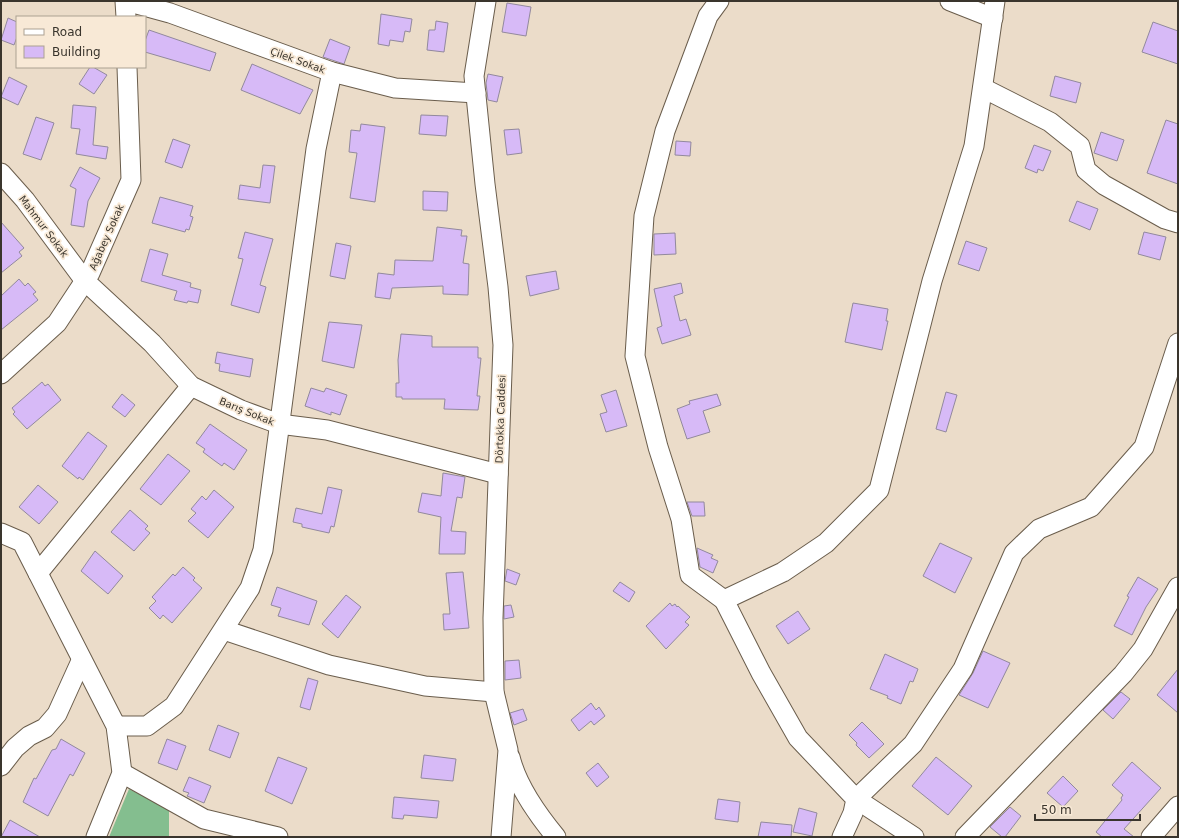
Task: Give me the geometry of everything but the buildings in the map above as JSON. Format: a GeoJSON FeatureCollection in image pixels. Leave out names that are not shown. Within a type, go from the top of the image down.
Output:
{"type":"FeatureCollection","features":[{"type":"Feature","properties":{"kind":"street"},"geometry":{"type":"LineString","coordinates":[[126,1],[126,16]]}},
{"type":"Feature","properties":{"kind":"street","name":"Çilek Sokak"},"geometry":{"type":"LineString","coordinates":[[126,1],[170,13],[332,72],[395,88],[476,93]]}},
{"type":"Feature","properties":{"kind":"street","name":"Dörtokka Caddesi"},"geometry":{"type":"LineString","coordinates":[[486,1],[474,76],[485,184],[498,287],[503,345],[493,618],[494,692],[508,750],[501,837]]}},
{"type":"Feature","properties":{"kind":"street"},"geometry":{"type":"LineString","coordinates":[[719,1],[708,16],[665,131],[644,216],[635,356],[658,447],[681,519],[690,575],[724,600],[761,673],[798,738],[856,799],[914,837]]}},
{"type":"Feature","properties":{"kind":"street"},"geometry":{"type":"LineString","coordinates":[[724,600],[783,572],[826,543],[878,490],[932,281],[974,146],[983,88],[994,10],[950,1]]}},
{"type":"Feature","properties":{"kind":"street","name":"Ağabey Sokak"},"geometry":{"type":"LineString","coordinates":[[1,374],[57,323],[90,273],[131,180],[127,68]]}},
{"type":"Feature","properties":{"kind":"street"},"geometry":{"type":"LineString","coordinates":[[116,726],[147,726],[174,706],[250,588],[263,550],[316,149],[332,72]]}},
{"type":"Feature","properties":{"kind":"street"},"geometry":{"type":"LineString","coordinates":[[983,88],[1050,122],[1080,146],[1086,170],[1104,185],[1165,219],[1178,223]]}},
{"type":"Feature","properties":{"kind":"street","name":"Mahmur Sokak"},"geometry":{"type":"LineString","coordinates":[[1,173],[25,200],[85,281]]}},
{"type":"Feature","properties":{"kind":"street","name":"Barış Sokak"},"geometry":{"type":"LineString","coordinates":[[85,281],[152,343],[191,386],[241,410],[280,424],[327,430],[498,474]]}},
{"type":"Feature","properties":{"kind":"street"},"geometry":{"type":"LineString","coordinates":[[842,837],[853,813],[856,799],[913,744],[964,669],[1014,553],[1039,529],[1091,507],[1144,447],[1178,343]]}},
{"type":"Feature","properties":{"kind":"street"},"geometry":{"type":"LineString","coordinates":[[38,573],[191,386]]}},
{"type":"Feature","properties":{"kind":"street"},"geometry":{"type":"LineString","coordinates":[[1,533],[22,542],[81,661],[116,726],[122,773],[96,837]]}},
{"type":"Feature","properties":{"kind":"street"},"geometry":{"type":"LineString","coordinates":[[965,837],[1123,674],[1143,649],[1178,587]]}},
{"type":"Feature","properties":{"kind":"street"},"geometry":{"type":"LineString","coordinates":[[224,630],[329,665],[425,686],[494,692]]}},
{"type":"Feature","properties":{"kind":"street"},"geometry":{"type":"LineString","coordinates":[[1,766],[15,748],[30,736],[45,728],[56,714],[81,661]]}},
{"type":"Feature","properties":{"kind":"street"},"geometry":{"type":"LineString","coordinates":[[508,750],[514,772],[543,822],[556,837]]}},
{"type":"Feature","properties":{"kind":"street"},"geometry":{"type":"LineString","coordinates":[[122,773],[204,819],[278,837]]}},
{"type":"Feature","properties":{"kind":"street"},"geometry":{"type":"LineString","coordinates":[[1151,837],[1178,806]]}},
{"type":"Feature","properties":{"kind":"green space"},"geometry":{"type":"Polygon","coordinates":[[[129,789],[169,809],[169,837],[109,837],[129,789]]]}}]}
